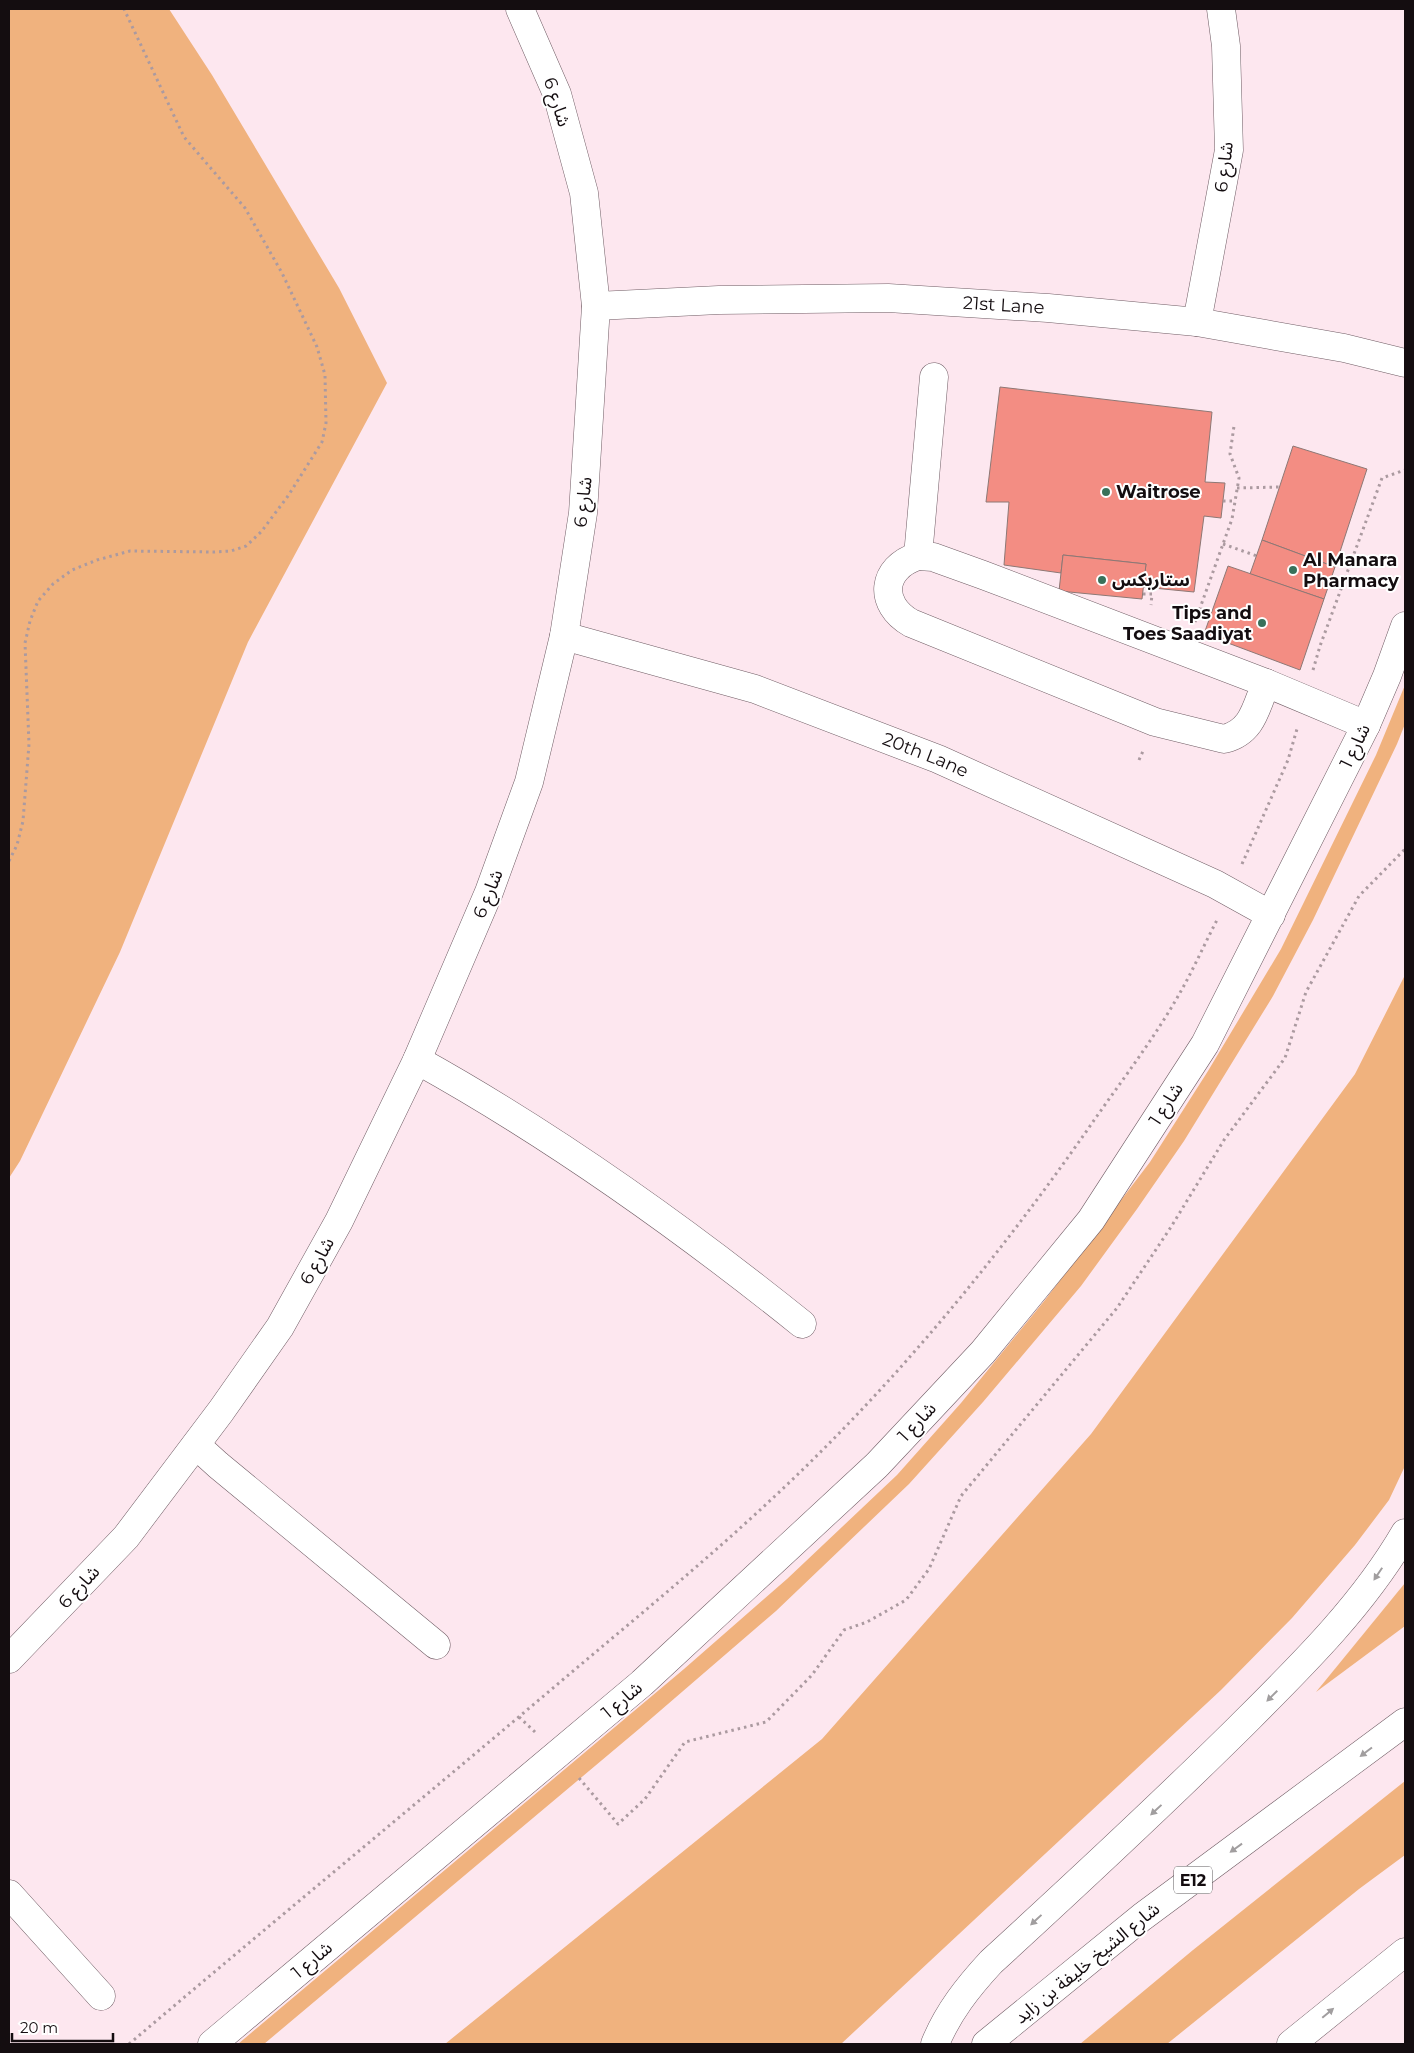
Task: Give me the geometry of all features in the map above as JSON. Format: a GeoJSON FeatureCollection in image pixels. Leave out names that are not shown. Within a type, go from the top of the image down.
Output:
{"type":"FeatureCollection","features":[{"type":"Feature","properties":{"kind":"main road","name":"شارع 6"},"geometry":{"type":"LineString","coordinates":[[9,1659],[126,1537],[196,1445],[280,1327],[339,1221],[417,1060],[489,892],[529,782],[564,636],[583,514],[596,306],[584,193],[558,94],[520,9]]}},
{"type":"Feature","properties":{"kind":"main road","name":"شارع 6"},"geometry":{"type":"LineString","coordinates":[[1197,322],[1229,150],[1226,46],[1220,9]]}},
{"type":"Feature","properties":{"kind":"main road","name":"21st Lane"},"geometry":{"type":"LineString","coordinates":[[596,306],[719,300],[888,298],[1048,308],[1197,322],[1344,348],[1405,363]]}},
{"type":"Feature","properties":{"kind":"main road"},"geometry":{"type":"LineString","coordinates":[[918,556],[934,377]]}},
{"type":"Feature","properties":{"kind":"main road"},"geometry":{"type":"LineString","coordinates":[[1266,682],[1251,720],[1244,730],[1235,736],[1224,739],[1155,722],[910,623],[899,616],[892,605],[888,593],[889,580],[905,560],[918,556],[933,558],[983,575],[1266,682],[1366,725]]}},
{"type":"Feature","properties":{"kind":"main road","name":"شارع 1"},"geometry":{"type":"LineString","coordinates":[[212,2044],[642,1683],[877,1465],[983,1352],[1091,1220],[1205,1044],[1366,725],[1387,676],[1405,626]]}},
{"type":"Feature","properties":{"kind":"main road","name":"20th Lane"},"geometry":{"type":"LineString","coordinates":[[564,636],[755,689],[938,759],[1232,893],[1271,915]]}},
{"type":"Feature","properties":{"kind":"main road"},"geometry":{"type":"LineString","coordinates":[[417,1060],[498,1107],[585,1162],[654,1209],[729,1265],[802,1324]]}},
{"type":"Feature","properties":{"kind":"main road"},"geometry":{"type":"LineString","coordinates":[[196,1445],[436,1645]]}},
{"type":"Feature","properties":{"kind":"main road"},"geometry":{"type":"LineString","coordinates":[[935,2044],[954,2006],[971,1983],[991,1962],[1167,1799],[1297,1671],[1334,1630],[1371,1584],[1405,1533]]}},
{"type":"Feature","properties":{"kind":"main road","name":"شارع الشيخ خليفة بن زايد"},"geometry":{"type":"LineString","coordinates":[[986,2044],[1142,1917],[1405,1722]]}},
{"type":"Feature","properties":{"kind":"main road"},"geometry":{"type":"LineString","coordinates":[[9,1894],[101,1996]]}},
{"type":"Feature","properties":{"kind":"main road"},"geometry":{"type":"LineString","coordinates":[[1291,2044],[1405,1952]]}},
{"type":"Feature","properties":{"kind":"path"},"geometry":{"type":"LineString","coordinates":[[9,860],[17,845],[24,821],[29,744],[25,643],[30,621],[38,601],[53,584],[72,570],[97,560],[130,551],[213,552],[231,551],[246,546],[261,532],[288,496],[322,442],[326,423],[326,375],[317,347],[297,305],[245,208],[184,137],[124,9]]}},
{"type":"Feature","properties":{"kind":"path"},"geometry":{"type":"LineString","coordinates":[[1183,650],[1201,609],[1232,519],[1239,478],[1230,454],[1234,426]]}},
{"type":"Feature","properties":{"kind":"path"},"geometry":{"type":"LineString","coordinates":[[129,2044],[519,1717],[776,1496],[864,1407],[919,1346],[991,1259],[1055,1177],[1181,992],[1232,893],[1241,867],[1288,760],[1320,646],[1382,478],[1405,470]]}},
{"type":"Feature","properties":{"kind":"path"},"geometry":{"type":"LineString","coordinates":[[1237,488],[1280,487]]}},
{"type":"Feature","properties":{"kind":"path"},"geometry":{"type":"LineString","coordinates":[[1223,500],[1235,501]]}},
{"type":"Feature","properties":{"kind":"path"},"geometry":{"type":"LineString","coordinates":[[1223,544],[1257,556]]}},
{"type":"Feature","properties":{"kind":"path"},"geometry":{"type":"LineString","coordinates":[[1201,609],[1212,613]]}},
{"type":"Feature","properties":{"kind":"path"},"geometry":{"type":"LineString","coordinates":[[519,1717],[558,1754],[618,1824],[645,1799],[685,1742],[766,1722],[812,1675],[844,1630],[867,1622],[906,1600],[928,1569],[961,1496],[1117,1308],[1171,1228],[1224,1140],[1285,1058],[1306,992],[1360,896],[1405,849]]}},
{"type":"Feature","properties":{"kind":"shaded area"},"geometry":{"type":"Polygon","coordinates":[[[9,9],[169,9],[212,75],[339,288],[387,383],[248,642],[120,952],[20,1161],[9,1178],[9,9]]]}},
{"type":"Feature","properties":{"kind":"shaded area"},"geometry":{"type":"Polygon","coordinates":[[[1405,685],[1405,724],[1397,744],[1313,920],[1273,996],[1184,1141],[1137,1209],[1081,1286],[983,1402],[909,1484],[776,1611],[639,1729],[264,2044],[238,2044],[684,1669],[787,1579],[897,1475],[961,1403],[1045,1300],[1150,1162],[1208,1071],[1281,949],[1376,755],[1405,685]]]}},
{"type":"Feature","properties":{"kind":"shaded area"},"geometry":{"type":"Polygon","coordinates":[[[1405,975],[1405,1466],[1389,1500],[1355,1545],[1292,1618],[1221,1690],[841,2044],[445,2044],[822,1739],[1091,1434],[1355,1074],[1405,975]]]}},
{"type":"Feature","properties":{"kind":"shaded area"},"geometry":{"type":"Polygon","coordinates":[[[1405,1583],[1405,1626],[1316,1692],[1405,1583]]]}},
{"type":"Feature","properties":{"kind":"shaded area"},"geometry":{"type":"Polygon","coordinates":[[[1405,1781],[1405,1855],[1359,1889],[1167,2044],[1080,2044],[1193,1950],[1405,1781]]]}},
{"type":"Feature","properties":{"kind":"building","name":"Waitrose"},"geometry":{"type":"Polygon","coordinates":[[[1000,387],[1212,412],[1205,482],[1225,483],[1221,518],[1204,516],[1194,592],[1143,587],[1146,564],[1063,555],[1061,573],[1004,565],[1009,502],[986,502],[1000,387]]]}},
{"type":"Feature","properties":{"kind":"building"},"geometry":{"type":"Polygon","coordinates":[[[1293,446],[1367,469],[1335,567],[1262,540],[1293,446]]]}},
{"type":"Feature","properties":{"kind":"building","name":"Al Manara Pharmacy"},"geometry":{"type":"Polygon","coordinates":[[[1262,540],[1335,567],[1324,599],[1250,574],[1262,540]]]}},
{"type":"Feature","properties":{"kind":"building","name":"ستاربكس"},"geometry":{"type":"Polygon","coordinates":[[[1063,555],[1146,564],[1142,599],[1059,591],[1063,555]]]}},
{"type":"Feature","properties":{"kind":"building","name":"Tips and Toes Saadiyat"},"geometry":{"type":"Polygon","coordinates":[[[1228,566],[1324,599],[1300,670],[1204,634],[1228,566]]]}},
{"type":"Feature","properties":{"kind":"place","name":"Waitrose"},"geometry":{"type":"Point","coordinates":[1106,492]}},
{"type":"Feature","properties":{"kind":"place","name":"Al Manara Pharmacy"},"geometry":{"type":"Point","coordinates":[1293,570]}},
{"type":"Feature","properties":{"kind":"place","name":"ستاربكس"},"geometry":{"type":"Point","coordinates":[1102,580]}},
{"type":"Feature","properties":{"kind":"place","name":"Tips and Toes Saadiyat"},"geometry":{"type":"Point","coordinates":[1262,623]}}]}
